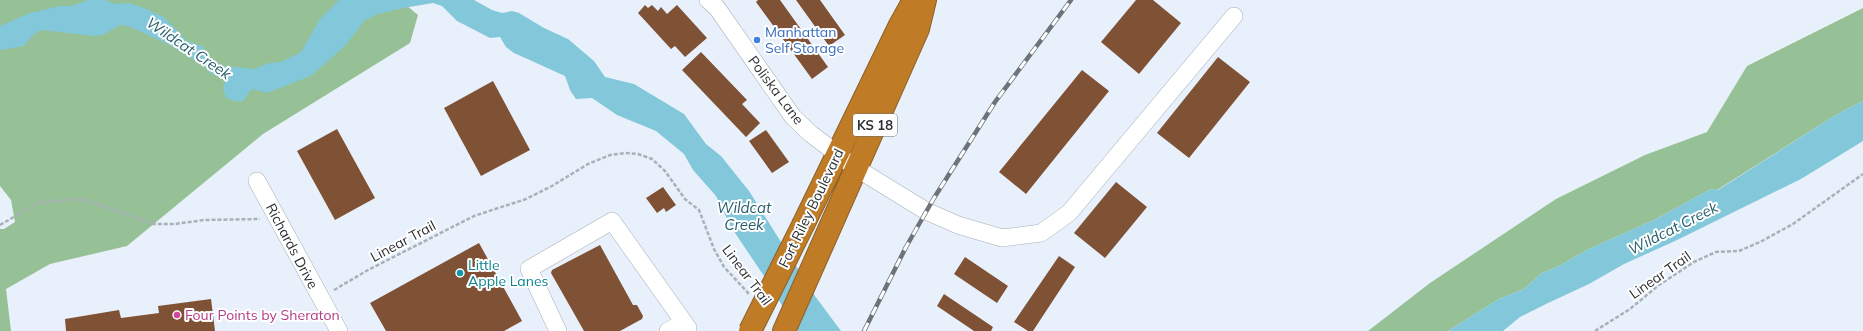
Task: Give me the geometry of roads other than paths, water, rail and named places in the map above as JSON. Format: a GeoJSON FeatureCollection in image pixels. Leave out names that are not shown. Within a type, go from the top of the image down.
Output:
{"type":"FeatureCollection","features":[{"type":"Feature","properties":{"kind":"highway","name":"Fort Riley Boulevard"},"geometry":{"type":"LineString","coordinates":[[750,331],[900,25],[914,0]]}},
{"type":"Feature","properties":{"kind":"highway","name":"Fort Riley Boulevard"},"geometry":{"type":"LineString","coordinates":[[784,331],[918,29],[926,0]]}},
{"type":"Feature","properties":{"kind":"street","name":"Poliska Lane"},"geometry":{"type":"LineString","coordinates":[[708,0],[717,8],[793,117],[811,134],[856,168],[926,211],[958,225],[1002,238],[1041,233],[1069,213],[1234,16]]}},
{"type":"Feature","properties":{"kind":"street","name":"Richards Drive"},"geometry":{"type":"LineString","coordinates":[[257,181],[338,331]]}},
{"type":"Feature","properties":{"kind":"street"},"geometry":{"type":"LineString","coordinates":[[558,331],[529,269],[612,221],[685,327],[668,331]]}},
{"type":"Feature","properties":{"kind":"water"},"geometry":{"type":"Polygon","coordinates":[[[89,0],[104,0],[115,4],[129,3],[144,8],[164,17],[187,41],[202,46],[209,57],[223,66],[255,69],[269,63],[281,62],[301,52],[320,19],[339,0],[474,0],[492,10],[502,13],[512,11],[519,13],[544,28],[568,39],[594,61],[605,77],[634,84],[684,114],[706,144],[721,156],[749,191],[815,296],[841,331],[798,331],[764,276],[731,227],[716,196],[693,170],[684,154],[656,131],[617,115],[592,98],[576,99],[570,90],[565,76],[514,53],[506,47],[500,37],[490,38],[457,21],[442,6],[433,3],[403,8],[378,14],[365,20],[345,46],[311,76],[267,93],[253,89],[241,102],[227,99],[223,90],[225,80],[210,73],[204,66],[168,44],[128,26],[120,25],[103,35],[94,36],[41,30],[32,36],[24,46],[0,50],[0,26],[30,13],[60,6],[71,6],[89,0]]]}},
{"type":"Feature","properties":{"kind":"water","name":"Wildcat Creek"},"geometry":{"type":"Polygon","coordinates":[[[1863,101],[1863,141],[1801,179],[1675,241],[1624,264],[1589,284],[1520,317],[1503,331],[1448,331],[1499,299],[1524,289],[1542,273],[1557,267],[1589,249],[1656,219],[1711,189],[1718,190],[1834,116],[1863,101]]]}},
{"type":"Feature","properties":{"kind":"railway"},"geometry":{"type":"LineString","coordinates":[[864,331],[906,247],[934,198],[995,102],[1071,0]]}},
{"type":"Feature","properties":{"kind":"place","name":"Manhattan Self Storage"},"geometry":{"type":"Point","coordinates":[757,40]}},
{"type":"Feature","properties":{"kind":"place","name":"Little Apple Lanes"},"geometry":{"type":"Point","coordinates":[460,273]}},
{"type":"Feature","properties":{"kind":"place","name":"Four Points by Sheraton"},"geometry":{"type":"Point","coordinates":[177,315]}}]}
